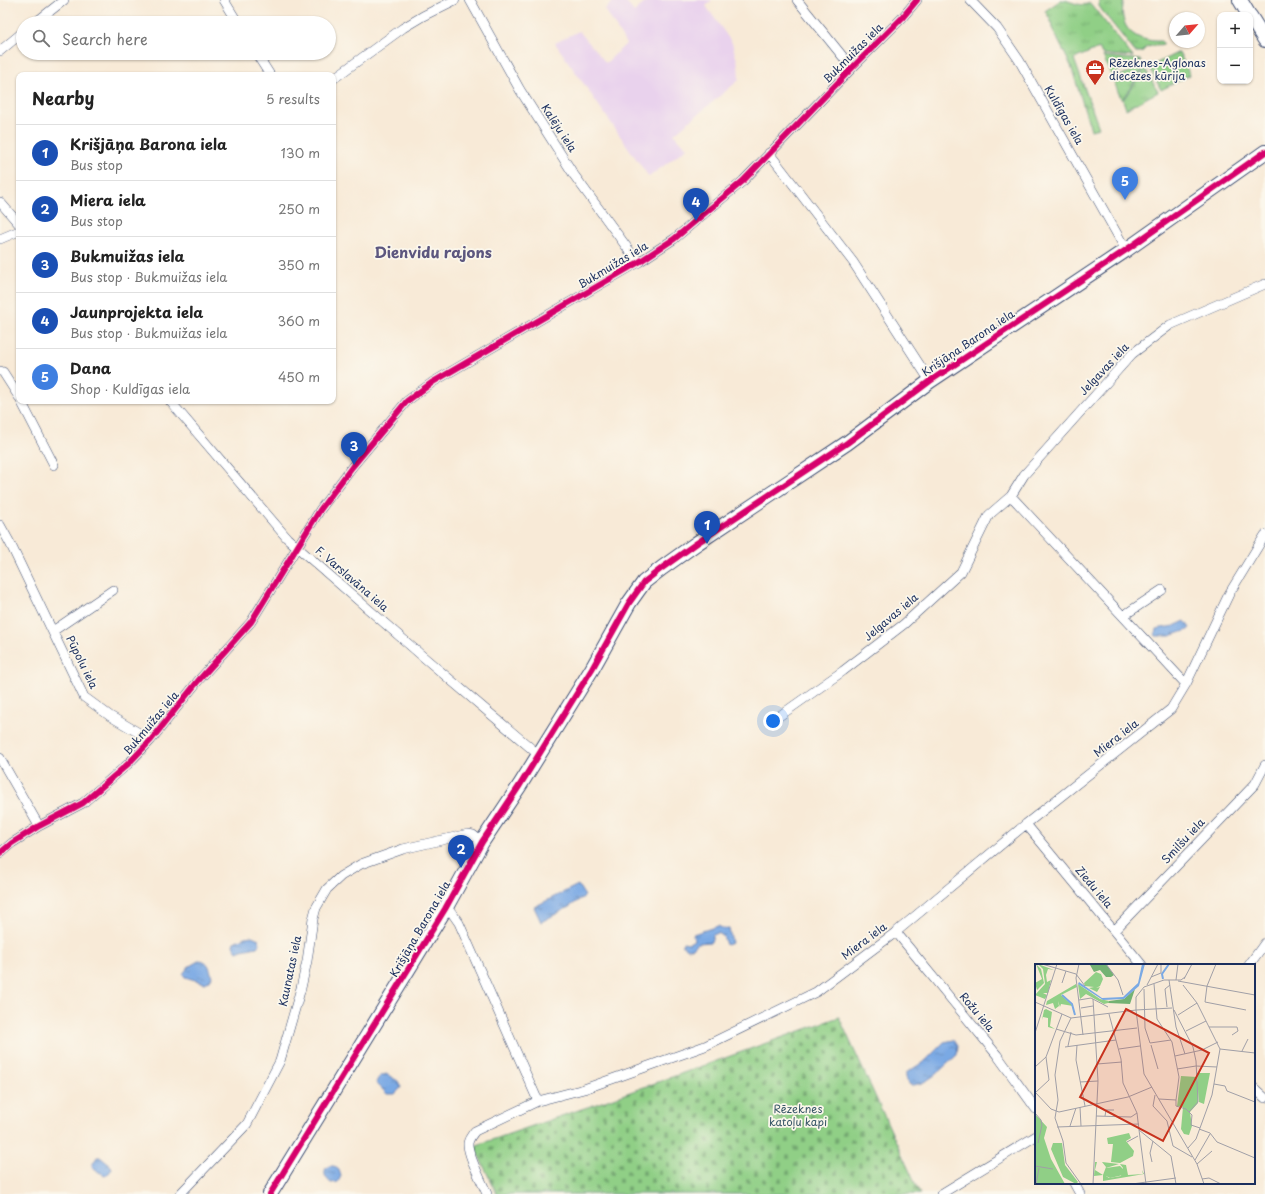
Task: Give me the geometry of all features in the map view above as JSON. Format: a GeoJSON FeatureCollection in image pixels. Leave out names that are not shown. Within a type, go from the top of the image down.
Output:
{"type":"FeatureCollection","features":[{"type":"Feature","properties":{"kind":"main road"},"geometry":{"type":"LineString","coordinates":[[1240,0],[1248,12]]}},
{"type":"Feature","properties":{"kind":"main road"},"geometry":{"type":"LineString","coordinates":[[1253,21],[1265,40]]}},
{"type":"Feature","properties":{"kind":"main road","name":"Krišjāņa Barona iela"},"geometry":{"type":"LineString","coordinates":[[270,1194],[445,909],[482,842],[539,755],[592,668],[628,603],[644,582],[691,547],[847,443],[930,381],[1126,250],[1265,152]]}},
{"type":"Feature","properties":{"kind":"street"},"geometry":{"type":"LineString","coordinates":[[44,16],[64,0]]}},
{"type":"Feature","properties":{"kind":"street"},"geometry":{"type":"LineString","coordinates":[[224,0],[234,16]]}},
{"type":"Feature","properties":{"kind":"street"},"geometry":{"type":"LineString","coordinates":[[336,77],[403,28],[455,0]]}},
{"type":"Feature","properties":{"kind":"street","name":"Kalēju iela"},"geometry":{"type":"LineString","coordinates":[[470,0],[520,90],[574,175],[639,262]]}},
{"type":"Feature","properties":{"kind":"street"},"geometry":{"type":"LineString","coordinates":[[797,0],[852,68]]}},
{"type":"Feature","properties":{"kind":"street","name":"Bukmuižas iela"},"geometry":{"type":"LineString","coordinates":[[0,853],[12,843],[39,826],[83,803],[128,764],[151,740],[198,681],[251,622],[320,510],[352,467],[407,401],[433,382],[639,262],[674,239],[743,181],[902,18],[917,0]]}},
{"type":"Feature","properties":{"kind":"street","name":"Kuldīgas iela"},"geometry":{"type":"LineString","coordinates":[[970,0],[997,28],[1019,60],[1126,250]]}},
{"type":"Feature","properties":{"kind":"street"},"geometry":{"type":"LineString","coordinates":[[0,51],[16,38]]}},
{"type":"Feature","properties":{"kind":"street"},"geometry":{"type":"LineString","coordinates":[[260,60],[268,72]]}},
{"type":"Feature","properties":{"kind":"street"},"geometry":{"type":"LineString","coordinates":[[769,153],[853,262],[930,381]]}},
{"type":"Feature","properties":{"kind":"street"},"geometry":{"type":"LineString","coordinates":[[0,202],[16,221]]}},
{"type":"Feature","properties":{"kind":"street"},"geometry":{"type":"LineString","coordinates":[[0,239],[16,232]]}},
{"type":"Feature","properties":{"kind":"street","name":"Jelgavas iela"},"geometry":{"type":"LineString","coordinates":[[778,717],[843,671],[904,624],[961,572],[989,515],[1011,496],[1024,475],[1132,354],[1170,325],[1265,284]]}},
{"type":"Feature","properties":{"kind":"street"},"geometry":{"type":"LineString","coordinates":[[0,371],[3,372],[16,392]]}},
{"type":"Feature","properties":{"kind":"street"},"geometry":{"type":"LineString","coordinates":[[23,404],[54,465]]}},
{"type":"Feature","properties":{"kind":"street","name":"F. Varslavāna iela"},"geometry":{"type":"LineString","coordinates":[[173,404],[287,538],[539,755]]}},
{"type":"Feature","properties":{"kind":"street"},"geometry":{"type":"LineString","coordinates":[[1011,496],[1186,684]]}},
{"type":"Feature","properties":{"kind":"street","name":"Pūpolu iela"},"geometry":{"type":"LineString","coordinates":[[0,525],[84,697],[110,716],[151,740]]}},
{"type":"Feature","properties":{"kind":"street","name":"Miera iela"},"geometry":{"type":"LineString","coordinates":[[487,1194],[471,1155],[468,1143],[475,1131],[538,1101],[584,1089],[705,1046],[816,992],[896,932],[1026,824],[1171,710],[1186,684],[1229,594],[1265,534]]}},
{"type":"Feature","properties":{"kind":"street","name":"Pūpolu iela"},"geometry":{"type":"LineString","coordinates":[[53,632],[113,590]]}},
{"type":"Feature","properties":{"kind":"street"},"geometry":{"type":"LineString","coordinates":[[1124,616],[1162,590]]}},
{"type":"Feature","properties":{"kind":"street"},"geometry":{"type":"LineString","coordinates":[[0,758],[39,826]]}},
{"type":"Feature","properties":{"kind":"street","name":"Smilšu iela"},"geometry":{"type":"LineString","coordinates":[[1114,931],[1255,784],[1265,765]]}},
{"type":"Feature","properties":{"kind":"street","name":"Ziedu iela"},"geometry":{"type":"LineString","coordinates":[[1026,824],[1141,964]]}},
{"type":"Feature","properties":{"kind":"street","name":"Kaunatas iela"},"geometry":{"type":"LineString","coordinates":[[180,1194],[247,1124],[280,1061],[301,988],[316,908],[327,889],[341,876],[354,867],[403,849],[468,834],[473,835],[482,842]]}},
{"type":"Feature","properties":{"kind":"street"},"geometry":{"type":"LineString","coordinates":[[445,909],[452,913],[459,923],[538,1101]]}},
{"type":"Feature","properties":{"kind":"street","name":"Rožu iela"},"geometry":{"type":"LineString","coordinates":[[896,932],[997,1055],[1035,1108]]}},
{"type":"Feature","properties":{"kind":"street"},"geometry":{"type":"LineString","coordinates":[[1250,964],[1265,943]]}},
{"type":"Feature","properties":{"kind":"street"},"geometry":{"type":"LineString","coordinates":[[1255,1089],[1265,1098]]}},
{"type":"Feature","properties":{"kind":"street"},"geometry":{"type":"LineString","coordinates":[[942,1193],[1035,1137]]}},
{"type":"Feature","properties":{"kind":"street"},"geometry":{"type":"LineString","coordinates":[[1075,1184],[1080,1194]]}},
{"type":"Feature","properties":{"kind":"shaded area"},"geometry":{"type":"Polygon","coordinates":[[[615,0],[624,0],[634,12],[648,0],[712,0],[706,6],[732,43],[738,64],[739,80],[674,134],[687,148],[649,177],[555,43],[579,31],[606,63],[626,44],[605,9],[615,0]]]}},
{"type":"Feature","properties":{"kind":"green space"},"geometry":{"type":"Polygon","coordinates":[[[1061,0],[1082,5],[1090,3],[1133,57],[1102,54],[1099,48],[1074,59],[1099,128],[1091,130],[1071,66],[1045,11],[1061,0]]]}},
{"type":"Feature","properties":{"kind":"green space"},"geometry":{"type":"Polygon","coordinates":[[[1099,0],[1124,0],[1123,18],[1130,31],[1143,39],[1161,41],[1164,44],[1146,47],[1143,52],[1135,52],[1103,12],[1099,6],[1099,0]]]}},
{"type":"Feature","properties":{"kind":"green space"},"geometry":{"type":"Polygon","coordinates":[[[1179,52],[1190,75],[1161,90],[1149,67],[1179,52]]]}},
{"type":"Feature","properties":{"kind":"green space"},"geometry":{"type":"Polygon","coordinates":[[[1103,56],[1140,60],[1141,62],[1111,75],[1103,56]]]}},
{"type":"Feature","properties":{"kind":"green space"},"geometry":{"type":"Polygon","coordinates":[[[1143,65],[1144,67],[1122,100],[1113,79],[1143,65]]]}},
{"type":"Feature","properties":{"kind":"green space"},"geometry":{"type":"Polygon","coordinates":[[[1145,68],[1158,92],[1126,109],[1123,100],[1145,68]]]}},
{"type":"Feature","properties":{"kind":"green space","name":"Rēzeknes katoļu kapi"},"geometry":{"type":"Polygon","coordinates":[[[839,1017],[920,1194],[497,1194],[474,1146],[605,1101],[839,1017]]]}},
{"type":"Feature","properties":{"kind":"water"},"geometry":{"type":"Polygon","coordinates":[[[1185,621],[1190,628],[1188,630],[1170,636],[1156,636],[1155,634],[1156,629],[1174,626],[1185,621]]]}},
{"type":"Feature","properties":{"kind":"water"},"geometry":{"type":"Polygon","coordinates":[[[578,885],[585,896],[569,907],[541,922],[534,907],[578,885]]]}},
{"type":"Feature","properties":{"kind":"water"},"geometry":{"type":"Polygon","coordinates":[[[718,926],[724,929],[729,929],[732,943],[726,945],[723,936],[718,933],[713,935],[711,942],[698,943],[693,948],[688,949],[682,945],[683,942],[689,943],[694,940],[693,934],[718,926]]]}},
{"type":"Feature","properties":{"kind":"water"},"geometry":{"type":"Polygon","coordinates":[[[252,936],[259,939],[260,944],[257,947],[237,951],[233,945],[234,942],[245,937],[252,936]]]}},
{"type":"Feature","properties":{"kind":"water"},"geometry":{"type":"Polygon","coordinates":[[[200,960],[205,962],[210,968],[212,977],[205,983],[185,977],[183,974],[188,967],[200,960]]]}},
{"type":"Feature","properties":{"kind":"water"},"geometry":{"type":"Polygon","coordinates":[[[954,1040],[958,1046],[957,1055],[929,1079],[910,1085],[906,1079],[906,1073],[925,1061],[944,1042],[954,1040]]]}},
{"type":"Feature","properties":{"kind":"water"},"geometry":{"type":"Polygon","coordinates":[[[386,1074],[398,1081],[401,1087],[395,1094],[387,1094],[376,1083],[382,1075],[386,1074]]]}},
{"type":"Feature","properties":{"kind":"water"},"geometry":{"type":"Polygon","coordinates":[[[97,1157],[100,1157],[111,1166],[112,1169],[107,1175],[93,1169],[92,1165],[97,1157]]]}},
{"type":"Feature","properties":{"kind":"water"},"geometry":{"type":"Polygon","coordinates":[[[329,1166],[334,1166],[339,1170],[341,1176],[338,1182],[331,1183],[326,1178],[325,1170],[329,1166]]]}},
{"type":"Feature","properties":{"kind":"cycle path"},"geometry":{"type":"LineString","coordinates":[[0,853],[12,843],[39,826],[83,803],[128,764],[151,740],[198,681],[251,622],[320,510],[352,467],[407,401],[433,382],[639,262],[674,239],[743,181],[902,18],[917,0]]}},
{"type":"Feature","properties":{"kind":"cycle path"},"geometry":{"type":"LineString","coordinates":[[270,1194],[445,909],[482,842],[520,785],[592,669],[629,603],[644,582],[697,543],[847,443],[930,381],[1126,250],[1265,152]]}},
{"type":"Feature","properties":{"kind":"place","name":"Rēzeknes-Aglonas diecēzes kūrija"},"geometry":{"type":"Point","coordinates":[1095,86]}},
{"type":"Feature","properties":{"kind":"place","name":"Dana"},"geometry":{"type":"Point","coordinates":[1125,200]}},
{"type":"Feature","properties":{"kind":"place","name":"Jaunprojekta iela"},"geometry":{"type":"Point","coordinates":[696,221]}},
{"type":"Feature","properties":{"kind":"place","name":"Bukmuižas iela"},"geometry":{"type":"Point","coordinates":[354,465]}},
{"type":"Feature","properties":{"kind":"place","name":"Krišjāņa Barona iela"},"geometry":{"type":"Point","coordinates":[707,544]}},
{"type":"Feature","properties":{"kind":"place","name":"Miera iela"},"geometry":{"type":"Point","coordinates":[461,868]}},
{"type":"Feature","properties":{"kind":"district","name":"Dienvidu rajons"},"geometry":{"type":"Point","coordinates":[433,253]}}]}
